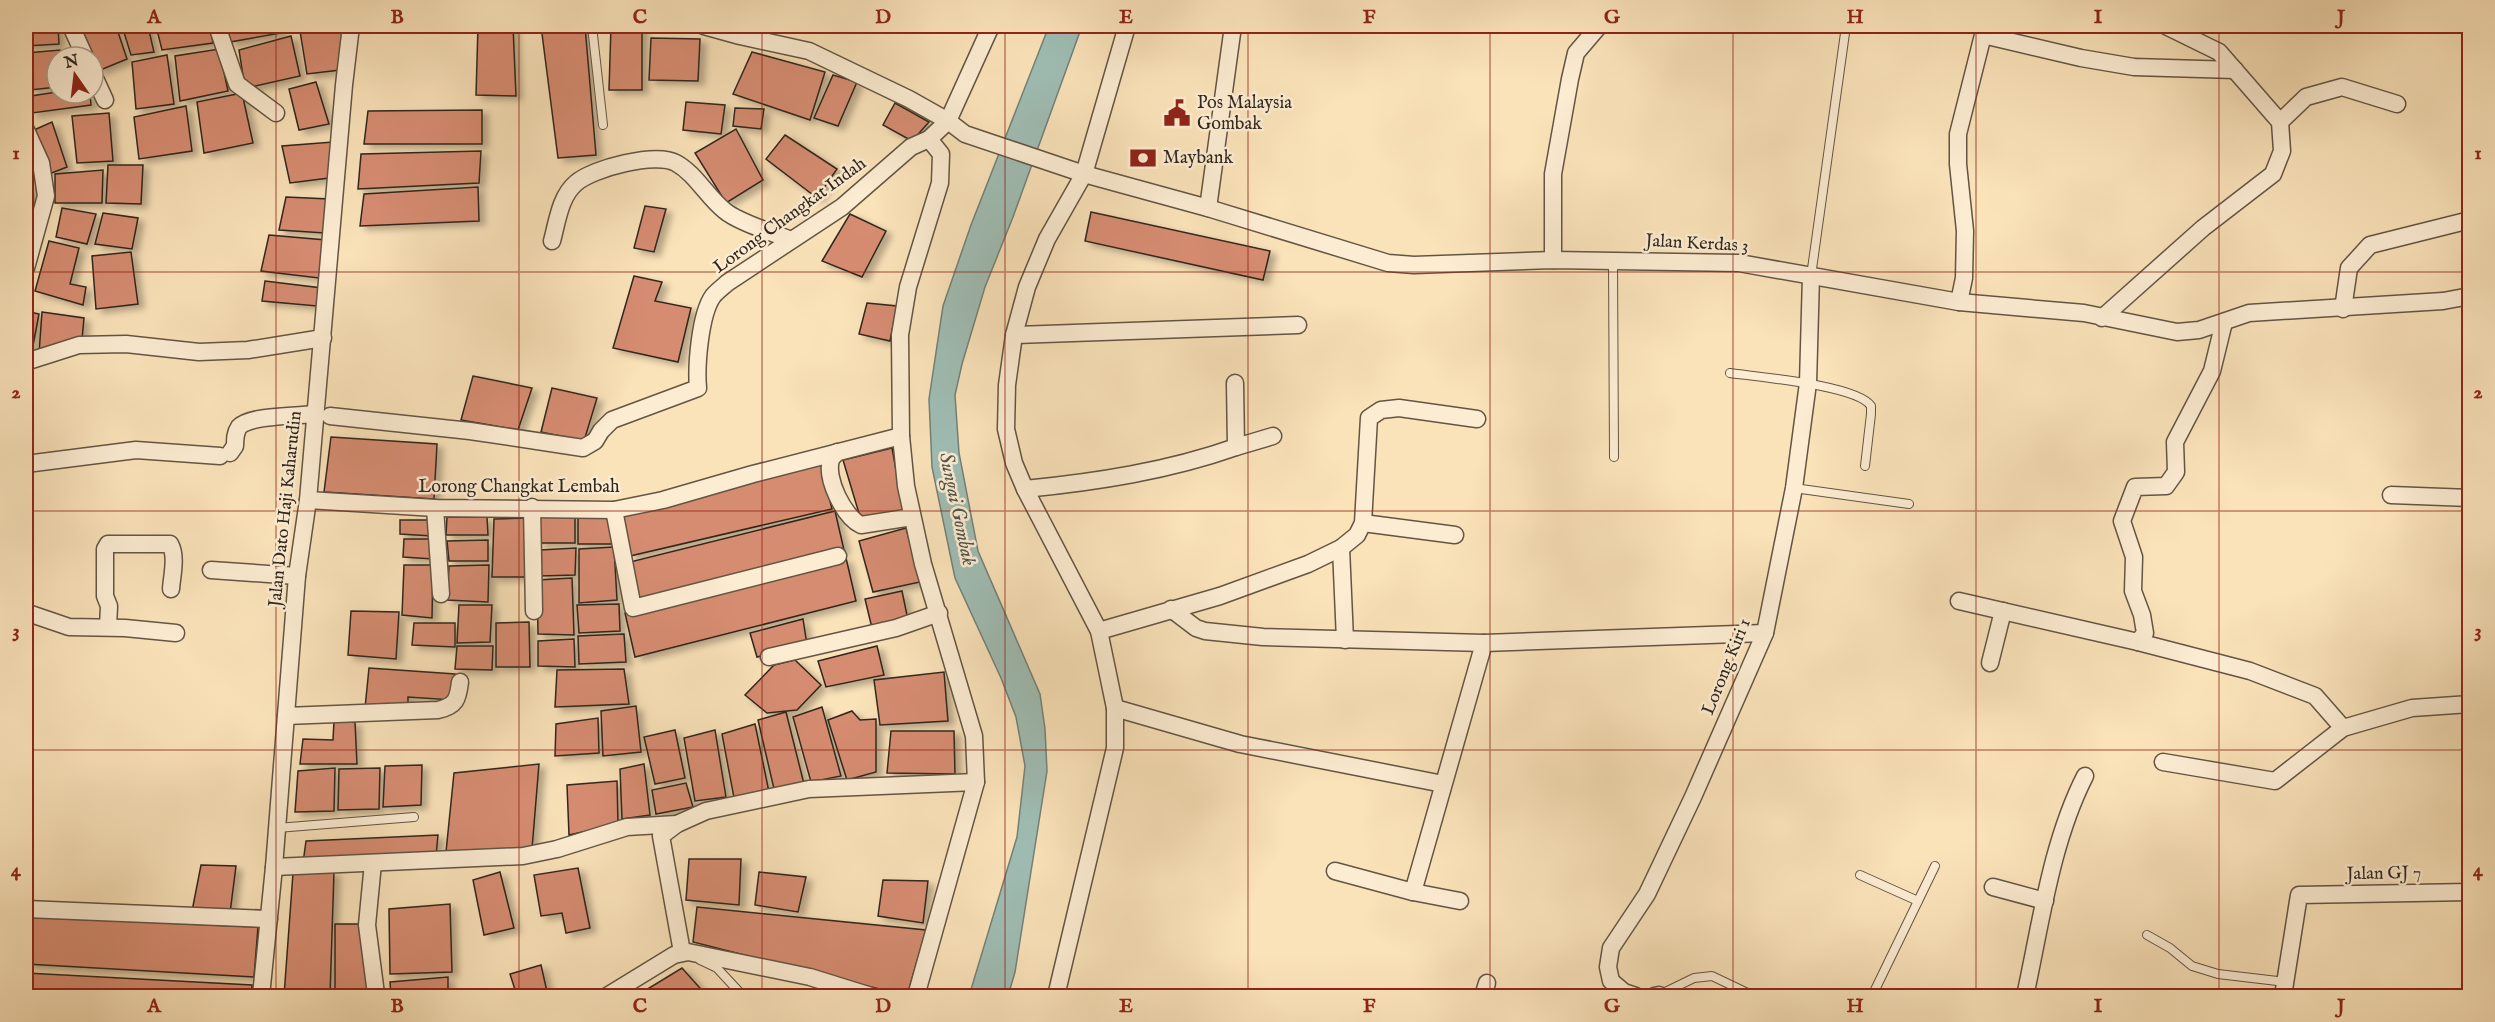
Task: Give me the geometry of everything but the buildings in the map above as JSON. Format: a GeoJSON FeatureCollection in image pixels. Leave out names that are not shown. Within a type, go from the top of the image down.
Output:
{"type":"FeatureCollection","features":[{"type":"Feature","properties":{"kind":"street"},"geometry":{"type":"LineString","coordinates":[[71,26],[80,45]]}},
{"type":"Feature","properties":{"kind":"street"},"geometry":{"type":"LineString","coordinates":[[217,26],[237,84],[276,113]]}},
{"type":"Feature","properties":{"kind":"street","name":"Jalan Dato Haji Kaharudin"},"geometry":{"type":"LineString","coordinates":[[261,996],[274,867],[297,576],[323,415],[323,338],[351,26]]}},
{"type":"Feature","properties":{"kind":"street","name":"Jalan Kerdas 3"},"geometry":{"type":"LineString","coordinates":[[704,26],[740,31],[809,51],[948,121],[965,134],[1084,174],[1208,208],[1388,263],[1414,266],[1553,260],[1739,263],[1959,302],[2084,313],[2177,332],[2199,330],[2249,313],[2443,302],[2469,296]]}},
{"type":"Feature","properties":{"kind":"street"},"geometry":{"type":"LineString","coordinates":[[948,121],[991,26]]}},
{"type":"Feature","properties":{"kind":"street"},"geometry":{"type":"LineString","coordinates":[[1060,995],[1115,748],[1115,708],[1099,631],[1025,489],[1014,463],[1006,429],[1007,385],[1014,335],[1037,259],[1084,174],[1127,26]]}},
{"type":"Feature","properties":{"kind":"street"},"geometry":{"type":"LineString","coordinates":[[1208,208],[1233,26]]}},
{"type":"Feature","properties":{"kind":"street"},"geometry":{"type":"LineString","coordinates":[[1553,260],[1553,174],[1570,79],[1576,53],[1599,26]]}},
{"type":"Feature","properties":{"kind":"street"},"geometry":{"type":"LineString","coordinates":[[2102,318],[2203,228],[2273,174],[2282,151],[2280,122],[2219,52],[2166,26]]}},
{"type":"Feature","properties":{"kind":"street"},"geometry":{"type":"LineString","coordinates":[[1959,302],[1964,278],[1965,231],[1958,164],[1958,134],[1983,35],[2081,58],[2134,67],[2235,70]]}},
{"type":"Feature","properties":{"kind":"street"},"geometry":{"type":"LineString","coordinates":[[2280,122],[2306,97],[2342,87],[2397,104]]}},
{"type":"Feature","properties":{"kind":"street","name":"Lorong Changkat Indah"},"geometry":{"type":"LineString","coordinates":[[323,415],[470,431],[583,448],[595,441],[612,420],[698,388],[696,374],[706,312],[713,296],[727,283],[842,207],[911,147],[929,138],[948,121]]}},
{"type":"Feature","properties":{"kind":"street"},"geometry":{"type":"LineString","coordinates":[[26,130],[41,163],[46,196],[26,268]]}},
{"type":"Feature","properties":{"kind":"street"},"geometry":{"type":"LineString","coordinates":[[916,996],[976,782],[974,736],[923,564],[906,486],[901,436],[902,323],[908,287],[940,183],[941,154],[929,138]]}},
{"type":"Feature","properties":{"kind":"street"},"geometry":{"type":"LineString","coordinates":[[552,241],[562,204],[575,183],[597,171],[650,159],[674,162],[688,172],[726,212],[791,240]]}},
{"type":"Feature","properties":{"kind":"street"},"geometry":{"type":"LineString","coordinates":[[2343,309],[2349,268],[2370,245],[2469,220]]}},
{"type":"Feature","properties":{"kind":"street","name":"Lorong Kiri 1"},"geometry":{"type":"LineString","coordinates":[[1636,996],[1624,992],[1611,981],[1608,968],[1611,948],[1647,894],[1693,797],[1765,633],[1794,488],[1808,383],[1811,276]]}},
{"type":"Feature","properties":{"kind":"street"},"geometry":{"type":"LineString","coordinates":[[2138,642],[2145,633],[2142,615],[2133,591],[2134,557],[2122,521],[2135,487],[2166,486],[2176,472],[2175,442],[2212,372],[2224,322]]}},
{"type":"Feature","properties":{"kind":"street"},"geometry":{"type":"LineString","coordinates":[[1014,335],[1298,325]]}},
{"type":"Feature","properties":{"kind":"street"},"geometry":{"type":"LineString","coordinates":[[26,359],[32,360],[79,345],[126,344],[199,352],[248,350],[323,338]]}},
{"type":"Feature","properties":{"kind":"street"},"geometry":{"type":"LineString","coordinates":[[1235,383],[1236,447]]}},
{"type":"Feature","properties":{"kind":"street"},"geometry":{"type":"LineString","coordinates":[[1099,631],[1261,582],[1341,549],[1357,535],[1363,523],[1369,418],[1381,410],[1399,408],[1477,419]]}},
{"type":"Feature","properties":{"kind":"street"},"geometry":{"type":"LineString","coordinates":[[26,464],[136,450],[225,454],[236,446],[235,436],[240,426],[252,420],[323,415]]}},
{"type":"Feature","properties":{"kind":"street","name":"Lorong Changkat Lembah"},"geometry":{"type":"LineString","coordinates":[[308,500],[435,508],[532,507],[614,510],[663,500],[901,436]]}},
{"type":"Feature","properties":{"kind":"street"},"geometry":{"type":"LineString","coordinates":[[1025,489],[1077,484],[1123,476],[1206,458],[1273,436]]}},
{"type":"Feature","properties":{"kind":"street"},"geometry":{"type":"LineString","coordinates":[[837,452],[831,460],[832,482],[845,510],[854,522],[861,525],[912,517]]}},
{"type":"Feature","properties":{"kind":"street"},"geometry":{"type":"LineString","coordinates":[[2391,495],[2469,498]]}},
{"type":"Feature","properties":{"kind":"street"},"geometry":{"type":"LineString","coordinates":[[532,507],[534,611]]}},
{"type":"Feature","properties":{"kind":"street"},"geometry":{"type":"LineString","coordinates":[[435,508],[441,594]]}},
{"type":"Feature","properties":{"kind":"street"},"geometry":{"type":"LineString","coordinates":[[614,510],[633,608],[838,556]]}},
{"type":"Feature","properties":{"kind":"street"},"geometry":{"type":"LineString","coordinates":[[1363,523],[1455,536]]}},
{"type":"Feature","properties":{"kind":"street"},"geometry":{"type":"LineString","coordinates":[[108,627],[109,606],[105,596],[105,549],[108,544],[170,544],[173,549],[171,589]]}},
{"type":"Feature","properties":{"kind":"street"},"geometry":{"type":"LineString","coordinates":[[1341,549],[1345,640]]}},
{"type":"Feature","properties":{"kind":"street"},"geometry":{"type":"LineString","coordinates":[[211,570],[297,576]]}},
{"type":"Feature","properties":{"kind":"street"},"geometry":{"type":"LineString","coordinates":[[1959,601],[2138,642],[2250,671],[2315,696],[2343,728]]}},
{"type":"Feature","properties":{"kind":"street"},"geometry":{"type":"LineString","coordinates":[[1171,609],[1196,628],[1231,636],[1484,643],[1765,633]]}},
{"type":"Feature","properties":{"kind":"street"},"geometry":{"type":"LineString","coordinates":[[1990,663],[2003,611]]}},
{"type":"Feature","properties":{"kind":"street"},"geometry":{"type":"LineString","coordinates":[[769,657],[896,628],[939,613]]}},
{"type":"Feature","properties":{"kind":"street"},"geometry":{"type":"LineString","coordinates":[[26,614],[69,627],[108,627],[176,633]]}},
{"type":"Feature","properties":{"kind":"street"},"geometry":{"type":"LineString","coordinates":[[1413,892],[1484,643]]}},
{"type":"Feature","properties":{"kind":"street"},"geometry":{"type":"LineString","coordinates":[[286,716],[438,710],[455,703],[460,682]]}},
{"type":"Feature","properties":{"kind":"street"},"geometry":{"type":"LineString","coordinates":[[2163,762],[2275,781],[2343,728],[2412,708],[2469,704]]}},
{"type":"Feature","properties":{"kind":"street"},"geometry":{"type":"LineString","coordinates":[[1115,708],[1240,744],[1443,784]]}},
{"type":"Feature","properties":{"kind":"street"},"geometry":{"type":"LineString","coordinates":[[2025,996],[2045,901],[2070,805],[2085,776]]}},
{"type":"Feature","properties":{"kind":"street"},"geometry":{"type":"LineString","coordinates":[[682,952],[661,836],[677,824],[706,811],[809,789],[976,782]]}},
{"type":"Feature","properties":{"kind":"street"},"geometry":{"type":"LineString","coordinates":[[274,867],[523,856],[556,849],[627,827],[677,824]]}},
{"type":"Feature","properties":{"kind":"street"},"geometry":{"type":"LineString","coordinates":[[373,863],[368,925],[376,994]]}},
{"type":"Feature","properties":{"kind":"street"},"geometry":{"type":"LineString","coordinates":[[1335,871],[1413,892],[1460,901]]}},
{"type":"Feature","properties":{"kind":"street"},"geometry":{"type":"LineString","coordinates":[[1993,887],[2045,901]]}},
{"type":"Feature","properties":{"kind":"street","name":"Jalan GJ 7"},"geometry":{"type":"LineString","coordinates":[[2284,989],[2299,894],[2469,892]]}},
{"type":"Feature","properties":{"kind":"street"},"geometry":{"type":"LineString","coordinates":[[26,909],[269,919]]}},
{"type":"Feature","properties":{"kind":"street"},"geometry":{"type":"LineString","coordinates":[[607,996],[682,952],[746,962],[810,977],[872,996]]}},
{"type":"Feature","properties":{"kind":"lane"},"geometry":{"type":"LineString","coordinates":[[592,26],[603,125]]}},
{"type":"Feature","properties":{"kind":"lane"},"geometry":{"type":"LineString","coordinates":[[1811,276],[1846,26]]}},
{"type":"Feature","properties":{"kind":"lane"},"geometry":{"type":"LineString","coordinates":[[1613,260],[1614,457]]}},
{"type":"Feature","properties":{"kind":"lane"},"geometry":{"type":"LineString","coordinates":[[1730,374],[1808,383],[1863,398],[1868,402],[1871,414],[1865,466]]}},
{"type":"Feature","properties":{"kind":"lane"},"geometry":{"type":"LineString","coordinates":[[1794,488],[1910,504]]}},
{"type":"Feature","properties":{"kind":"lane"},"geometry":{"type":"LineString","coordinates":[[277,828],[414,817]]}},
{"type":"Feature","properties":{"kind":"lane"},"geometry":{"type":"LineString","coordinates":[[1872,996],[1935,866]]}},
{"type":"Feature","properties":{"kind":"lane"},"geometry":{"type":"LineString","coordinates":[[1860,875],[1918,901]]}},
{"type":"Feature","properties":{"kind":"lane"},"geometry":{"type":"LineString","coordinates":[[2147,935],[2170,948],[2192,966],[2284,989]]}},
{"type":"Feature","properties":{"kind":"lane"},"geometry":{"type":"LineString","coordinates":[[682,952],[717,968],[743,996]]}},
{"type":"Feature","properties":{"kind":"lane"},"geometry":{"type":"LineString","coordinates":[[1656,996],[1694,978],[1712,976],[1755,996]]}},
{"type":"Feature","properties":{"kind":"water","name":"Sungai Gombak"},"geometry":{"type":"Polygon","coordinates":[[[1049,26],[1082,26],[1013,217],[985,287],[955,395],[959,453],[978,551],[1040,694],[1045,729],[1047,771],[1015,972],[1008,996],[969,996],[1017,837],[1025,766],[1016,717],[1001,678],[955,578],[932,467],[929,399],[943,306],[971,225],[1049,26]]]}},
{"type":"Feature","properties":{"kind":"place","name":"Pos Malaysia Gombak"},"geometry":{"type":"Point","coordinates":[1177,113]}},
{"type":"Feature","properties":{"kind":"place","name":"Maybank"},"geometry":{"type":"Point","coordinates":[1143,158]}}]}
